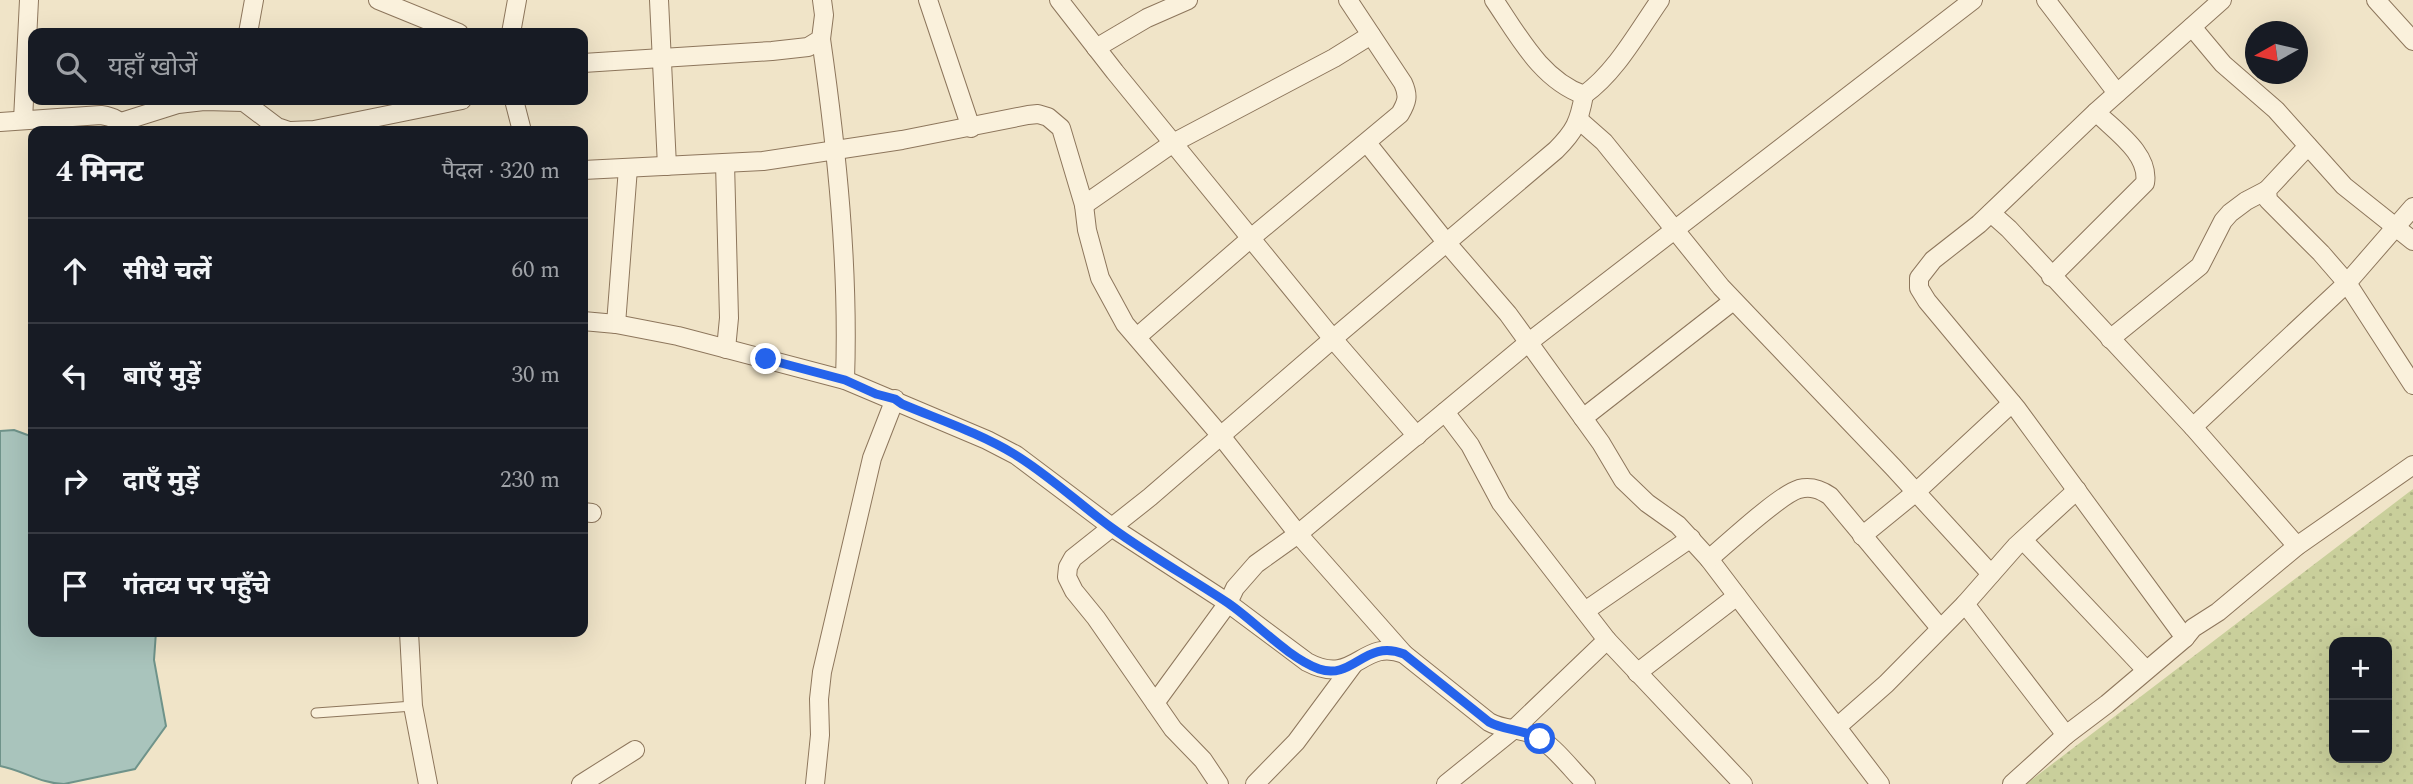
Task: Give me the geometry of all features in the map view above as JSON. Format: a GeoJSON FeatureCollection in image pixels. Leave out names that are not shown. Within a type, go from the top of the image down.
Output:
{"type":"FeatureCollection","features":[{"type":"Feature","properties":{"kind":"street"},"geometry":{"type":"LineString","coordinates":[[23,120],[29,0]]}},
{"type":"Feature","properties":{"kind":"street"},"geometry":{"type":"LineString","coordinates":[[249,28],[254,0]]}},
{"type":"Feature","properties":{"kind":"street"},"geometry":{"type":"LineString","coordinates":[[378,0],[447,28]]}},
{"type":"Feature","properties":{"kind":"street"},"geometry":{"type":"LineString","coordinates":[[512,28],[517,0]]}},
{"type":"Feature","properties":{"kind":"street"},"geometry":{"type":"LineString","coordinates":[[659,0],[667,166]]}},
{"type":"Feature","properties":{"kind":"street"},"geometry":{"type":"LineString","coordinates":[[822,0],[824,15],[821,39],[835,150],[846,307],[845,380]]}},
{"type":"Feature","properties":{"kind":"street"},"geometry":{"type":"LineString","coordinates":[[928,0],[971,128]]}},
{"type":"Feature","properties":{"kind":"street"},"geometry":{"type":"LineString","coordinates":[[1059,0],[1333,339],[1417,436]]}},
{"type":"Feature","properties":{"kind":"street"},"geometry":{"type":"LineString","coordinates":[[1096,48],[1147,18],[1188,0]]}},
{"type":"Feature","properties":{"kind":"street"},"geometry":{"type":"LineString","coordinates":[[1137,337],[1251,238],[1367,143],[1400,114],[1407,103],[1408,93],[1403,83],[1348,0]]}},
{"type":"Feature","properties":{"kind":"street"},"geometry":{"type":"LineString","coordinates":[[1494,0],[1528,50],[1556,81],[1566,89],[1584,95]]}},
{"type":"Feature","properties":{"kind":"street"},"geometry":{"type":"LineString","coordinates":[[1219,784],[1203,760],[1173,730],[1066,578],[1073,558],[1113,528],[1556,150],[1572,133],[1579,120],[1584,95],[1598,85],[1612,68],[1660,0]]}},
{"type":"Feature","properties":{"kind":"street"},"geometry":{"type":"LineString","coordinates":[[1155,703],[1256,564],[1298,534],[1529,342],[1973,0]]}},
{"type":"Feature","properties":{"kind":"street"},"geometry":{"type":"LineString","coordinates":[[2046,0],[2117,93]]}},
{"type":"Feature","properties":{"kind":"street"},"geometry":{"type":"LineString","coordinates":[[2185,638],[2012,403],[1927,301],[1919,288],[1919,278],[1933,260],[1991,213],[2096,112],[2222,0]]}},
{"type":"Feature","properties":{"kind":"street"},"geometry":{"type":"LineString","coordinates":[[2376,0],[2413,41]]}},
{"type":"Feature","properties":{"kind":"street"},"geometry":{"type":"LineString","coordinates":[[2192,27],[2223,64],[2276,110],[2344,186],[2413,241]]}},
{"type":"Feature","properties":{"kind":"street"},"geometry":{"type":"LineString","coordinates":[[1084,205],[1173,143],[1343,53],[1371,35]]}},
{"type":"Feature","properties":{"kind":"street"},"geometry":{"type":"LineString","coordinates":[[588,63],[801,48],[821,39]]}},
{"type":"Feature","properties":{"kind":"street"},"geometry":{"type":"LineString","coordinates":[[126,126],[176,105]]}},
{"type":"Feature","properties":{"kind":"street"},"geometry":{"type":"LineString","coordinates":[[250,105],[278,126]]}},
{"type":"Feature","properties":{"kind":"street"},"geometry":{"type":"LineString","coordinates":[[334,126],[437,105]]}},
{"type":"Feature","properties":{"kind":"street"},"geometry":{"type":"LineString","coordinates":[[515,105],[521,126]]}},
{"type":"Feature","properties":{"kind":"street"},"geometry":{"type":"LineString","coordinates":[[2051,277],[2145,183],[2147,172],[2134,149],[2096,112]]}},
{"type":"Feature","properties":{"kind":"street"},"geometry":{"type":"LineString","coordinates":[[0,122],[101,115],[113,117],[123,126]]}},
{"type":"Feature","properties":{"kind":"street"},"geometry":{"type":"LineString","coordinates":[[588,170],[763,161],[971,128],[1028,115],[1048,117],[1060,128],[1084,205],[1087,230],[1100,278],[1125,324],[1221,436],[1298,534],[1404,654],[1489,722],[1502,729],[1540,739],[1586,784]]}},
{"type":"Feature","properties":{"kind":"street"},"geometry":{"type":"LineString","coordinates":[[1579,120],[1604,142],[1733,301],[1991,574]]}},
{"type":"Feature","properties":{"kind":"street"},"geometry":{"type":"LineString","coordinates":[[1367,143],[1446,243],[1508,314],[1583,418],[1623,480],[1691,538],[1709,559],[1880,784]]}},
{"type":"Feature","properties":{"kind":"street"},"geometry":{"type":"LineString","coordinates":[[2110,339],[2192,273],[2206,256],[2223,221],[2246,201],[2267,190],[2308,146]]}},
{"type":"Feature","properties":{"kind":"street"},"geometry":{"type":"LineString","coordinates":[[725,163],[729,318],[726,349]]}},
{"type":"Feature","properties":{"kind":"street"},"geometry":{"type":"LineString","coordinates":[[616,324],[628,168]]}},
{"type":"Feature","properties":{"kind":"street"},"geometry":{"type":"LineString","coordinates":[[2267,190],[2268,200],[2274,208],[2347,284],[2413,385]]}},
{"type":"Feature","properties":{"kind":"street"},"geometry":{"type":"LineString","coordinates":[[2193,427],[2347,284],[2413,206]]}},
{"type":"Feature","properties":{"kind":"street"},"geometry":{"type":"LineString","coordinates":[[1991,213],[2009,229],[2193,427],[2297,546]]}},
{"type":"Feature","properties":{"kind":"street"},"geometry":{"type":"LineString","coordinates":[[1583,418],[1733,301]]}},
{"type":"Feature","properties":{"kind":"street"},"geometry":{"type":"LineString","coordinates":[[588,321],[616,324],[726,349],[845,380],[987,440],[1016,455],[1113,528],[1228,603],[1289,650],[1320,669],[1342,669],[1382,649],[1404,654]]}},
{"type":"Feature","properties":{"kind":"street"},"geometry":{"type":"LineString","coordinates":[[815,784],[822,673],[872,458],[895,399]]}},
{"type":"Feature","properties":{"kind":"street"},"geometry":{"type":"LineString","coordinates":[[1862,536],[1916,492],[2012,403]]}},
{"type":"Feature","properties":{"kind":"street"},"geometry":{"type":"LineString","coordinates":[[1446,412],[1470,445],[1501,503],[1607,640],[1743,784]]}},
{"type":"Feature","properties":{"kind":"street"},"geometry":{"type":"LineString","coordinates":[[2012,784],[2066,735],[2185,638],[2193,628],[2218,612],[2297,546],[2413,465]]}},
{"type":"Feature","properties":{"kind":"street"},"geometry":{"type":"LineString","coordinates":[[1709,559],[1782,499],[1798,489],[1812,487],[1822,490],[1940,628]]}},
{"type":"Feature","properties":{"kind":"street"},"geometry":{"type":"LineString","coordinates":[[1837,727],[1886,684],[2023,540],[2077,490]]}},
{"type":"Feature","properties":{"kind":"street"},"geometry":{"type":"LineString","coordinates":[[1585,611],[1691,538]]}},
{"type":"Feature","properties":{"kind":"street"},"geometry":{"type":"LineString","coordinates":[[2023,540],[2146,670]]}},
{"type":"Feature","properties":{"kind":"street"},"geometry":{"type":"LineString","coordinates":[[1637,673],[1737,596]]}},
{"type":"Feature","properties":{"kind":"street"},"geometry":{"type":"LineString","coordinates":[[1965,604],[2066,735]]}},
{"type":"Feature","properties":{"kind":"street"},"geometry":{"type":"LineString","coordinates":[[409,637],[413,706],[428,784]]}},
{"type":"Feature","properties":{"kind":"street"},"geometry":{"type":"LineString","coordinates":[[1446,784],[1513,730],[1607,640]]}},
{"type":"Feature","properties":{"kind":"street"},"geometry":{"type":"LineString","coordinates":[[1255,784],[1296,742],[1354,663]]}},
{"type":"Feature","properties":{"kind":"street"},"geometry":{"type":"LineString","coordinates":[[581,784],[635,750]]}},
{"type":"Feature","properties":{"kind":"lane"},"geometry":{"type":"LineString","coordinates":[[316,713],[413,706]]}},
{"type":"Feature","properties":{"kind":"green space"},"geometry":{"type":"Polygon","coordinates":[[[2413,489],[2413,784],[2026,784],[2413,489]]]}},
{"type":"Feature","properties":{"kind":"water"},"geometry":{"type":"Polygon","coordinates":[[[14,430],[28,435],[28,637],[156,637],[154,660],[166,726],[135,769],[64,784],[48,782],[0,766],[0,431],[14,430]]]}},
{"type":"Feature","properties":{"kind":"route"},"geometry":{"type":"LineString","coordinates":[[766,359],[845,380],[895,399],[1016,455],[1113,528],[1228,603],[1289,650],[1320,669],[1342,669],[1382,649],[1393,650],[1404,654],[1489,722],[1502,729],[1520,731],[1540,739]]}}]}
